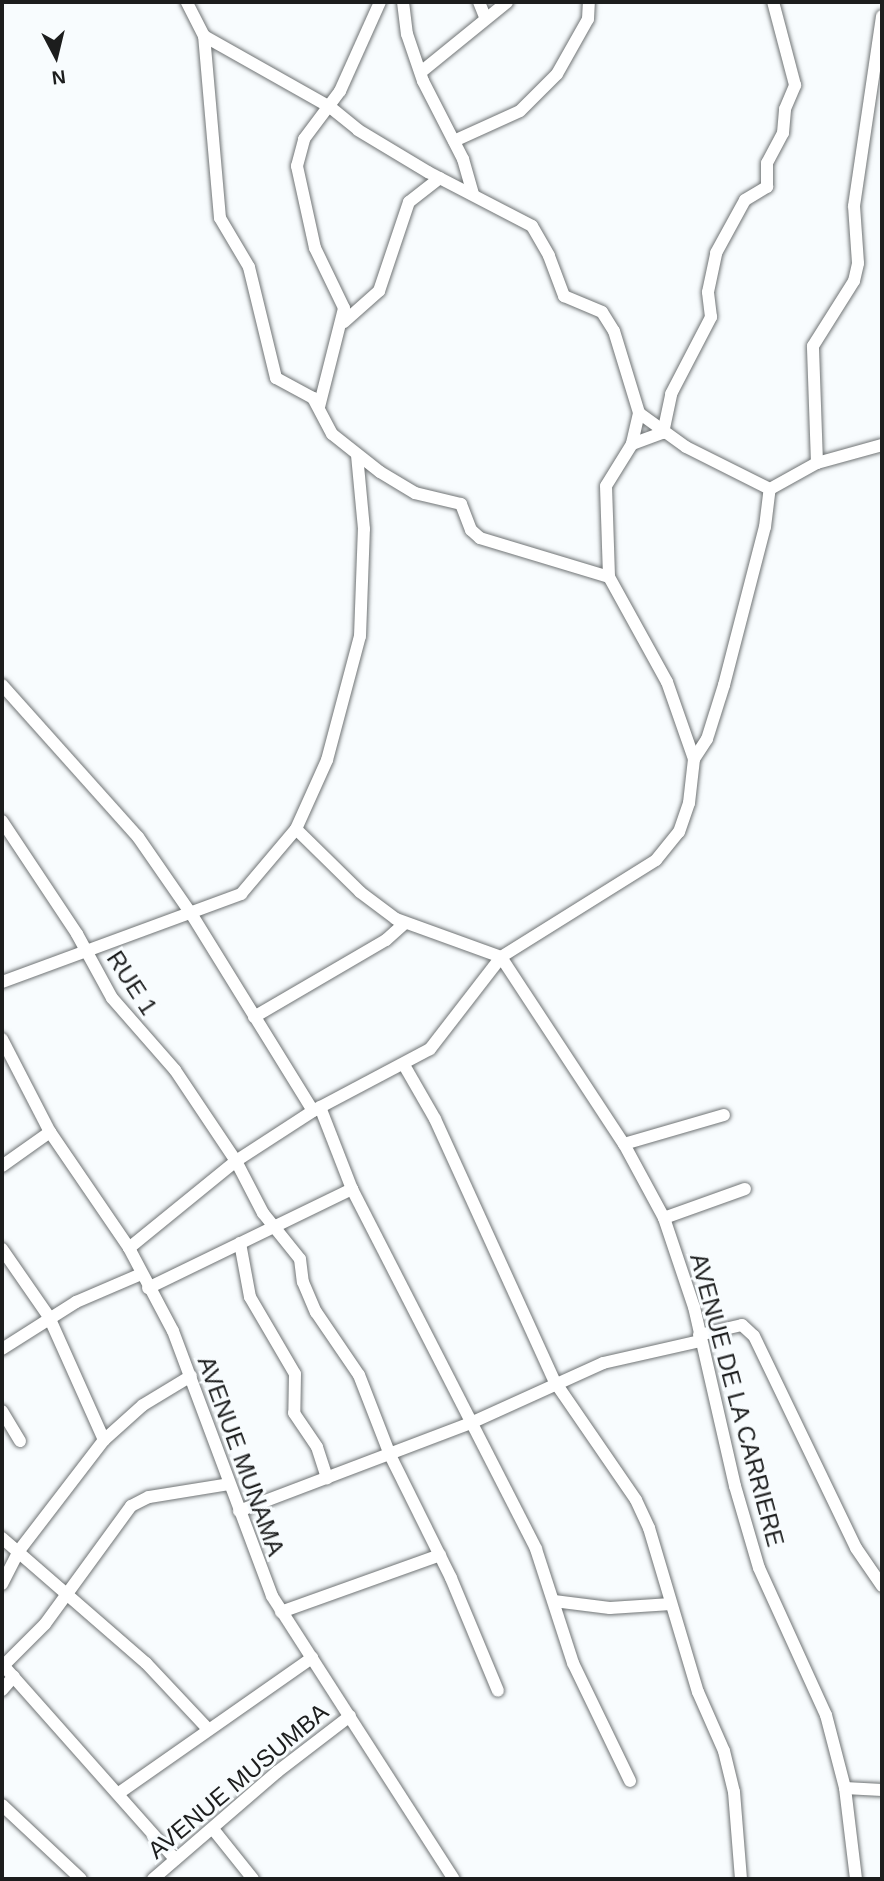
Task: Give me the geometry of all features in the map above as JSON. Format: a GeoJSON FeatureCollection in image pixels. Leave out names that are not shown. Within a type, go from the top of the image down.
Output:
{"type":"FeatureCollection","features":[{"type":"Feature","properties":{"kind":"street"},"geometry":{"type":"LineString","coordinates":[[187,2],[204,36],[220,218],[249,267],[276,378],[313,398],[332,434],[357,455],[415,493],[461,504],[471,530],[480,538],[609,577]]}},
{"type":"Feature","properties":{"kind":"street"},"geometry":{"type":"LineString","coordinates":[[319,407],[344,322],[339,291],[315,247],[297,166],[304,139],[330,107],[380,2]]}},
{"type":"Feature","properties":{"kind":"street"},"geometry":{"type":"LineString","coordinates":[[403,2],[407,34],[421,72],[454,141],[473,195]]}},
{"type":"Feature","properties":{"kind":"street"},"geometry":{"type":"LineString","coordinates":[[478,2],[486,19]]}},
{"type":"Feature","properties":{"kind":"street"},"geometry":{"type":"LineString","coordinates":[[421,72],[507,2]]}},
{"type":"Feature","properties":{"kind":"street"},"geometry":{"type":"LineString","coordinates":[[454,141],[520,111],[557,74],[588,19],[589,2]]}},
{"type":"Feature","properties":{"kind":"street"},"geometry":{"type":"LineString","coordinates":[[663,433],[671,394],[711,317],[708,292],[716,253],[745,200],[767,187],[767,163],[783,133],[785,108],[793,93],[792,62],[773,2]]}},
{"type":"Feature","properties":{"kind":"street"},"geometry":{"type":"LineString","coordinates":[[817,463],[813,346],[854,281],[858,263],[855,206],[882,16]]}},
{"type":"Feature","properties":{"kind":"street"},"geometry":{"type":"LineString","coordinates":[[129,1248],[236,1161],[317,1109],[404,1065],[444,1035],[501,957],[672,846],[689,803],[694,759],[667,682],[609,577],[607,486],[632,444],[639,413],[614,331],[602,312],[564,296],[550,256],[532,226],[440,178],[358,130],[330,107],[204,36]]}},
{"type":"Feature","properties":{"kind":"street"},"geometry":{"type":"LineString","coordinates":[[344,322],[379,291],[409,202],[440,178]]}},
{"type":"Feature","properties":{"kind":"street"},"geometry":{"type":"LineString","coordinates":[[639,413],[663,433],[770,489]]}},
{"type":"Feature","properties":{"kind":"street"},"geometry":{"type":"LineString","coordinates":[[632,444],[663,433]]}},
{"type":"Feature","properties":{"kind":"street"},"geometry":{"type":"LineString","coordinates":[[770,489],[817,463],[882,445]]}},
{"type":"Feature","properties":{"kind":"street"},"geometry":{"type":"LineString","coordinates":[[2,982],[192,915],[242,894],[296,829],[327,760],[360,636],[364,529],[357,455]]}},
{"type":"Feature","properties":{"kind":"street"},"geometry":{"type":"LineString","coordinates":[[694,759],[707,739],[724,685],[765,527],[770,489]]}},
{"type":"Feature","properties":{"kind":"street"},"geometry":{"type":"LineString","coordinates":[[2,684],[138,837],[192,915],[254,1017],[317,1109],[352,1189],[536,1549],[573,1663],[630,1781]]}},
{"type":"Feature","properties":{"kind":"street","name":"RUE 1"},"geometry":{"type":"LineString","coordinates":[[2,821],[88,953],[112,998],[175,1070],[236,1161],[274,1227],[300,1259],[303,1282],[316,1312],[359,1375],[390,1455],[440,1555],[498,1691]]}},
{"type":"Feature","properties":{"kind":"street"},"geometry":{"type":"LineString","coordinates":[[296,829],[360,892],[404,924],[501,957]]}},
{"type":"Feature","properties":{"kind":"street"},"geometry":{"type":"LineString","coordinates":[[254,1017],[386,940],[404,924]]}},
{"type":"Feature","properties":{"kind":"street","name":"AVENUE DE LA CARRIERE"},"geometry":{"type":"LineString","coordinates":[[501,957],[624,1144],[664,1218],[691,1295],[699,1338],[759,1568],[826,1714],[845,1788],[856,1879]]}},
{"type":"Feature","properties":{"kind":"street","name":"AVENUE MUNAMA"},"geometry":{"type":"LineString","coordinates":[[2,1040],[50,1132],[129,1248],[173,1331],[256,1560],[281,1612],[454,1879]]}},
{"type":"Feature","properties":{"kind":"street"},"geometry":{"type":"LineString","coordinates":[[404,1065],[435,1119],[555,1382],[636,1500],[660,1559],[671,1604],[734,1792],[741,1879]]}},
{"type":"Feature","properties":{"kind":"street"},"geometry":{"type":"LineString","coordinates":[[624,1144],[724,1115]]}},
{"type":"Feature","properties":{"kind":"street"},"geometry":{"type":"LineString","coordinates":[[2,1166],[50,1132]]}},
{"type":"Feature","properties":{"kind":"street"},"geometry":{"type":"LineString","coordinates":[[148,1288],[352,1189]]}},
{"type":"Feature","properties":{"kind":"street"},"geometry":{"type":"LineString","coordinates":[[664,1218],[745,1189]]}},
{"type":"Feature","properties":{"kind":"street"},"geometry":{"type":"LineString","coordinates":[[240,1242],[250,1297],[295,1374],[294,1413],[317,1447],[327,1478]]}},
{"type":"Feature","properties":{"kind":"street"},"geometry":{"type":"LineString","coordinates":[[2,1249],[49,1318],[104,1440]]}},
{"type":"Feature","properties":{"kind":"street"},"geometry":{"type":"LineString","coordinates":[[2,1349],[49,1318],[141,1274]]}},
{"type":"Feature","properties":{"kind":"street"},"geometry":{"type":"LineString","coordinates":[[239,1511],[473,1422],[555,1382],[603,1363],[742,1325],[754,1336],[856,1548],[882,1587]]}},
{"type":"Feature","properties":{"kind":"street"},"geometry":{"type":"LineString","coordinates":[[2,1584],[18,1552],[104,1440],[143,1405],[191,1376]]}},
{"type":"Feature","properties":{"kind":"street"},"geometry":{"type":"LineString","coordinates":[[2,1411],[20,1441]]}},
{"type":"Feature","properties":{"kind":"street"},"geometry":{"type":"LineString","coordinates":[[175,1859],[3,1664],[32,1640],[66,1590],[140,1500],[229,1484]]}},
{"type":"Feature","properties":{"kind":"street"},"geometry":{"type":"LineString","coordinates":[[2,1538],[66,1590],[146,1663],[208,1729]]}},
{"type":"Feature","properties":{"kind":"street"},"geometry":{"type":"LineString","coordinates":[[281,1612],[440,1555]]}},
{"type":"Feature","properties":{"kind":"street"},"geometry":{"type":"LineString","coordinates":[[554,1601],[610,1608],[671,1604]]}},
{"type":"Feature","properties":{"kind":"street"},"geometry":{"type":"LineString","coordinates":[[119,1793],[312,1657]]}},
{"type":"Feature","properties":{"kind":"street"},"geometry":{"type":"LineString","coordinates":[[2,1690],[14,1676]]}},
{"type":"Feature","properties":{"kind":"street","name":"AVENUE MUSUMBA"},"geometry":{"type":"LineString","coordinates":[[153,1879],[350,1716]]}},
{"type":"Feature","properties":{"kind":"street"},"geometry":{"type":"LineString","coordinates":[[845,1788],[882,1790]]}},
{"type":"Feature","properties":{"kind":"street"},"geometry":{"type":"LineString","coordinates":[[2,1805],[81,1879]]}},
{"type":"Feature","properties":{"kind":"street"},"geometry":{"type":"LineString","coordinates":[[213,1829],[253,1879]]}}]}
